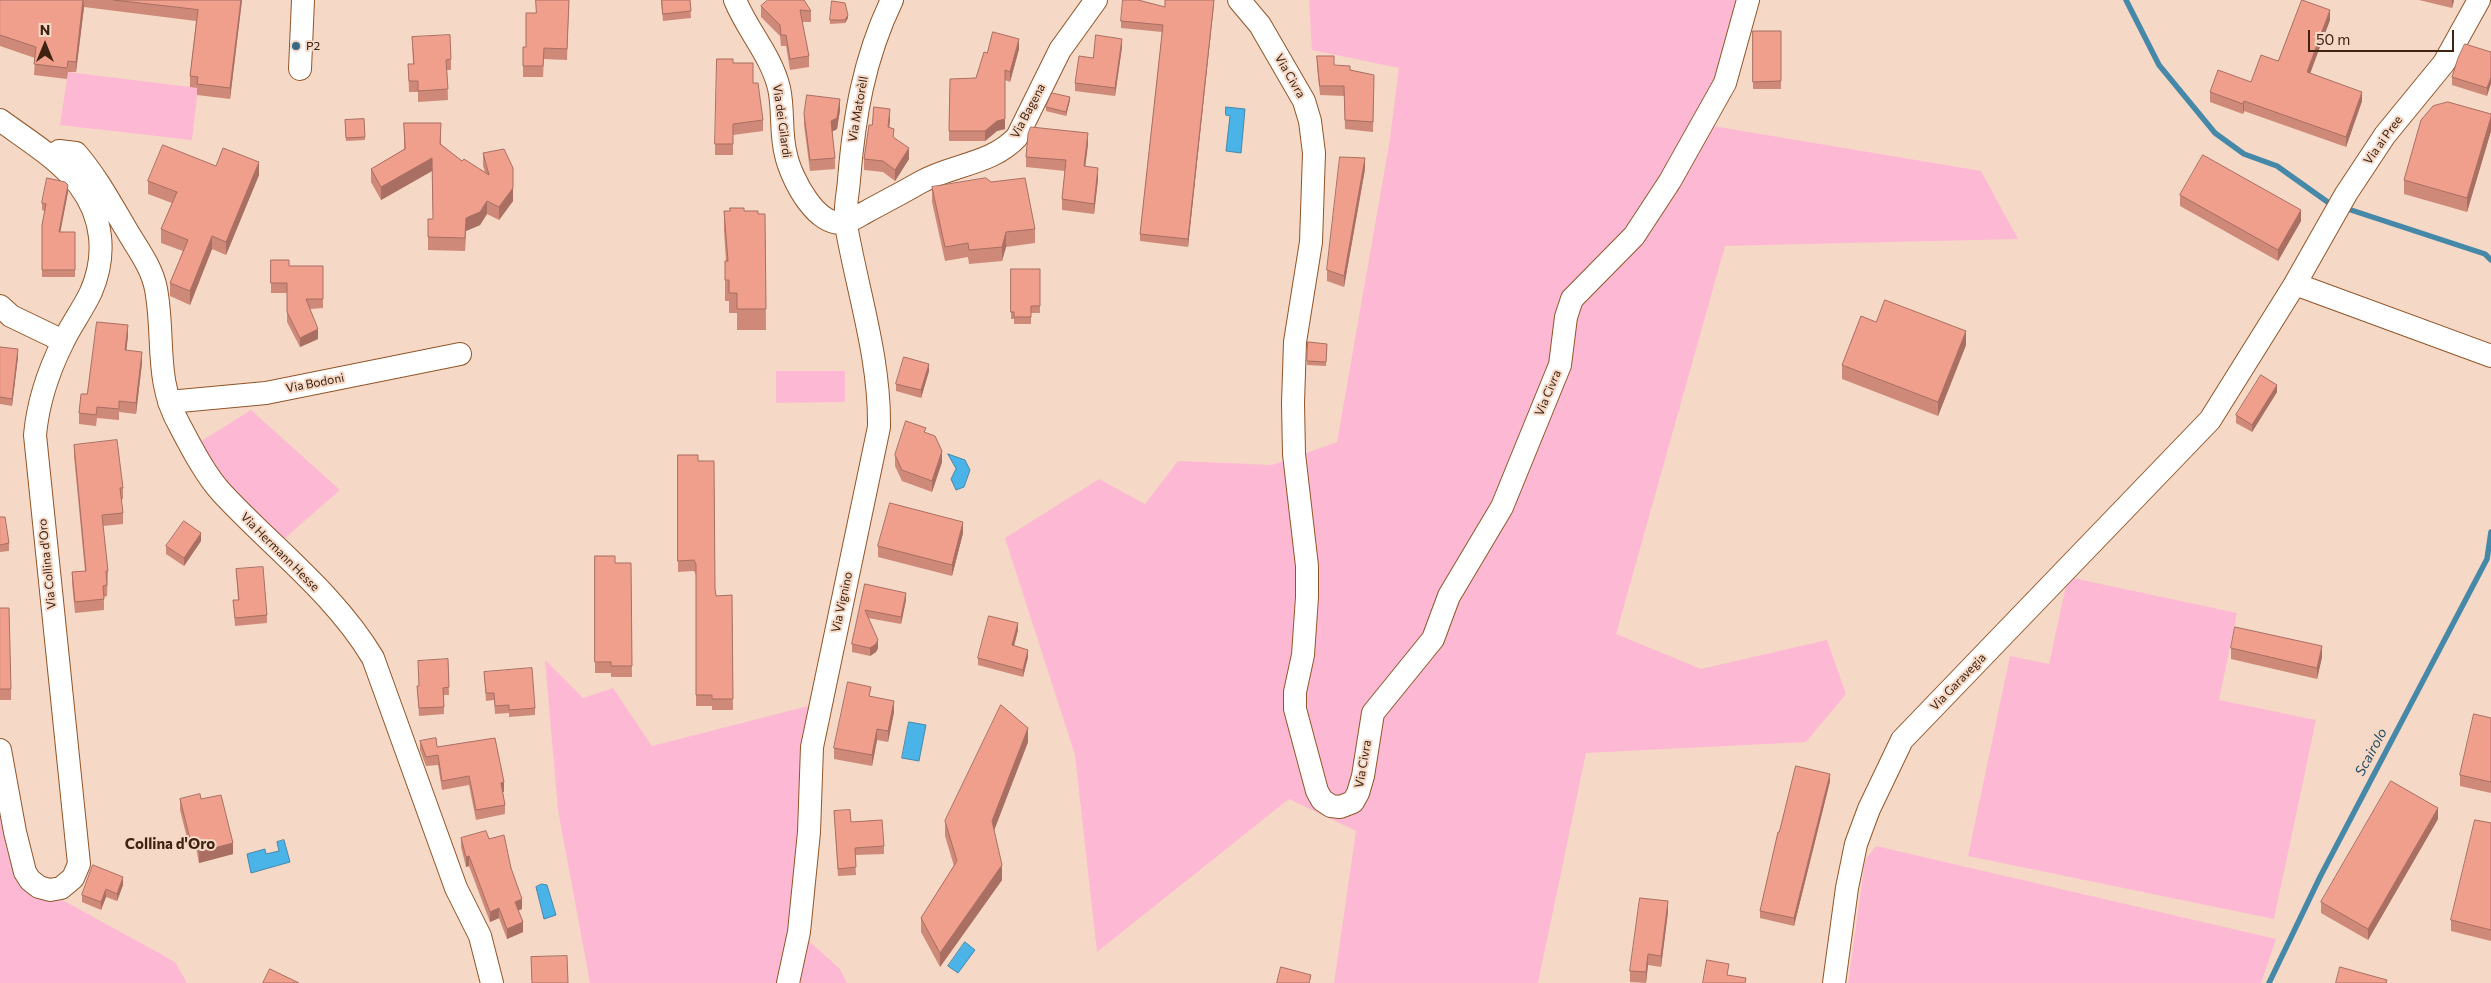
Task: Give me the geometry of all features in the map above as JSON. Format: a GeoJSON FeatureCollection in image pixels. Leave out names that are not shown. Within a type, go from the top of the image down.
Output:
{"type":"FeatureCollection","features":[{"type":"Feature","properties":{"kind":"street"},"geometry":{"type":"LineString","coordinates":[[300,69],[303,0]]}},
{"type":"Feature","properties":{"kind":"street","name":"Via dei Gilardi"},"geometry":{"type":"LineString","coordinates":[[735,0],[775,75],[782,106],[785,154],[790,169],[801,190],[823,219],[829,222],[846,222]]}},
{"type":"Feature","properties":{"kind":"street","name":"Via Matorèll"},"geometry":{"type":"LineString","coordinates":[[846,222],[852,141],[861,86],[876,35],[892,0]]}},
{"type":"Feature","properties":{"kind":"street","name":"Via Bagena"},"geometry":{"type":"LineString","coordinates":[[846,222],[928,178],[946,170],[985,160],[1007,148],[1017,137],[1060,50],[1096,0]]}},
{"type":"Feature","properties":{"kind":"street","name":"Via Civra"},"geometry":{"type":"LineString","coordinates":[[1239,0],[1260,25],[1290,74],[1304,101],[1310,121],[1314,153],[1311,242],[1295,342],[1293,403],[1294,454],[1307,566],[1308,597],[1303,654],[1295,692],[1295,709],[1322,800],[1331,806],[1340,808],[1353,802],[1358,794],[1363,776],[1373,713],[1433,639],[1450,596],[1502,508],[1560,365],[1566,317],[1572,299],[1634,236],[1670,182],[1726,83],[1748,0]]}},
{"type":"Feature","properties":{"kind":"street","name":"Via ai Pree"},"geometry":{"type":"LineString","coordinates":[[2191,440],[2210,420],[2295,284],[2346,194],[2385,135],[2444,63],[2479,0]]}},
{"type":"Feature","properties":{"kind":"street","name":"Via Collina d'Oro"},"geometry":{"type":"LineString","coordinates":[[0,120],[51,157],[79,185],[96,216],[101,241],[100,262],[90,293],[63,341],[41,394],[34,435],[79,864],[73,878],[61,888],[50,890],[39,887],[25,872],[15,832],[0,750]]}},
{"type":"Feature","properties":{"kind":"street","name":"Via Hermann Hesse"},"geometry":{"type":"LineString","coordinates":[[51,157],[60,151],[76,153],[94,174],[145,260],[156,286],[159,306],[161,372],[169,402],[178,424],[220,492],[339,612],[362,639],[373,658],[456,888],[480,936],[492,983]]}},
{"type":"Feature","properties":{"kind":"street","name":"Via Vignino"},"geometry":{"type":"LineString","coordinates":[[788,983],[799,932],[809,832],[812,747],[879,427],[880,400],[876,366],[846,222]]}},
{"type":"Feature","properties":{"kind":"street"},"geometry":{"type":"LineString","coordinates":[[2295,284],[2491,356]]}},
{"type":"Feature","properties":{"kind":"street"},"geometry":{"type":"LineString","coordinates":[[1,310],[63,341]]}},
{"type":"Feature","properties":{"kind":"street","name":"Via Bodoni"},"geometry":{"type":"LineString","coordinates":[[169,402],[266,393],[460,354]]}},
{"type":"Feature","properties":{"kind":"street","name":"Via Garavegia"},"geometry":{"type":"LineString","coordinates":[[1834,983],[1847,888],[1856,844],[1869,809],[1902,740],[2191,440]]}},
{"type":"Feature","properties":{"kind":"shaded area"},"geometry":{"type":"Polygon","coordinates":[[[1309,0],[1748,0],[1701,124],[1981,171],[2018,239],[1725,246],[1616,634],[1701,669],[1827,640],[1846,694],[1806,742],[1586,753],[1538,983],[1334,983],[1356,831],[1289,799],[1097,952],[1075,755],[1005,538],[1099,479],[1145,504],[1178,461],[1272,465],[1337,442],[1389,145],[1399,68],[1312,50],[1309,0]]]}},
{"type":"Feature","properties":{"kind":"shaded area"},"geometry":{"type":"Polygon","coordinates":[[[68,72],[198,88],[192,140],[60,125],[68,72]]]}},
{"type":"Feature","properties":{"kind":"shaded area"},"geometry":{"type":"Polygon","coordinates":[[[776,371],[845,371],[845,402],[776,403],[776,371]]]}},
{"type":"Feature","properties":{"kind":"shaded area"},"geometry":{"type":"Polygon","coordinates":[[[251,410],[340,490],[275,547],[192,447],[251,410]]]}},
{"type":"Feature","properties":{"kind":"shaded area"},"geometry":{"type":"Polygon","coordinates":[[[2068,577],[2237,613],[2219,700],[2316,720],[2274,919],[1968,856],[2010,656],[2049,664],[2068,577]]]}},
{"type":"Feature","properties":{"kind":"shaded area"},"geometry":{"type":"Polygon","coordinates":[[[545,660],[583,698],[613,688],[652,746],[820,703],[799,932],[840,969],[847,983],[590,983],[558,810],[545,660]]]}},
{"type":"Feature","properties":{"kind":"shaded area"},"geometry":{"type":"Polygon","coordinates":[[[0,750],[39,887],[175,962],[187,983],[0,983],[0,750]]]}},
{"type":"Feature","properties":{"kind":"shaded area"},"geometry":{"type":"Polygon","coordinates":[[[1876,846],[2276,939],[2261,983],[1848,983],[1865,860],[1876,846]]]}},
{"type":"Feature","properties":{"kind":"water"},"geometry":{"type":"Polygon","coordinates":[[[1226,107],[1245,109],[1241,153],[1226,151],[1230,116],[1226,115],[1226,107]]]}},
{"type":"Feature","properties":{"kind":"water"},"geometry":{"type":"Polygon","coordinates":[[[948,454],[965,460],[970,470],[964,487],[956,490],[951,479],[956,469],[948,454]]]}},
{"type":"Feature","properties":{"kind":"water"},"geometry":{"type":"Polygon","coordinates":[[[909,722],[926,725],[919,761],[902,758],[909,722]]]}},
{"type":"Feature","properties":{"kind":"water"},"geometry":{"type":"Polygon","coordinates":[[[284,840],[290,862],[251,873],[247,854],[265,849],[266,854],[279,851],[277,842],[284,840]]]}},
{"type":"Feature","properties":{"kind":"water"},"geometry":{"type":"Polygon","coordinates":[[[542,884],[547,885],[556,915],[544,919],[536,887],[542,884]]]}},
{"type":"Feature","properties":{"kind":"water"},"geometry":{"type":"Polygon","coordinates":[[[965,942],[975,950],[958,973],[948,966],[965,942]]]}},
{"type":"Feature","properties":{"kind":"building"},"geometry":{"type":"Polygon","coordinates":[[[0,0],[83,0],[76,62],[68,61],[67,68],[34,64],[36,47],[0,35],[0,0]]]}},
{"type":"Feature","properties":{"kind":"building"},"geometry":{"type":"Polygon","coordinates":[[[114,0],[241,0],[230,88],[197,84],[198,77],[190,76],[198,10],[114,0]]]}},
{"type":"Feature","properties":{"kind":"building"},"geometry":{"type":"Polygon","coordinates":[[[536,0],[569,0],[567,49],[544,48],[543,66],[523,66],[523,47],[526,47],[526,13],[536,13],[536,0]]]}},
{"type":"Feature","properties":{"kind":"building"},"geometry":{"type":"Polygon","coordinates":[[[662,0],[690,0],[691,11],[663,14],[662,0]]]}},
{"type":"Feature","properties":{"kind":"building"},"geometry":{"type":"Polygon","coordinates":[[[768,0],[804,0],[811,11],[800,10],[809,56],[790,59],[786,35],[781,35],[780,25],[761,6],[768,0]]]}},
{"type":"Feature","properties":{"kind":"building"},"geometry":{"type":"Polygon","coordinates":[[[1123,0],[1138,0],[1165,7],[1165,0],[1214,0],[1188,239],[1140,234],[1163,25],[1121,21],[1123,0]]]}},
{"type":"Feature","properties":{"kind":"building"},"geometry":{"type":"Polygon","coordinates":[[[2302,0],[2330,10],[2307,72],[2362,92],[2346,137],[2244,101],[2243,104],[2210,92],[2218,70],[2251,82],[2261,55],[2278,61],[2302,0]]]}},
{"type":"Feature","properties":{"kind":"building"},"geometry":{"type":"Polygon","coordinates":[[[832,1],[845,3],[848,15],[845,20],[830,20],[832,1]]]}},
{"type":"Feature","properties":{"kind":"building"},"geometry":{"type":"Polygon","coordinates":[[[1753,31],[1781,31],[1781,81],[1753,82],[1753,31]]]}},
{"type":"Feature","properties":{"kind":"building"},"geometry":{"type":"Polygon","coordinates":[[[993,32],[1019,39],[1010,72],[1005,70],[1005,119],[997,121],[985,131],[949,131],[950,79],[976,78],[984,52],[987,53],[993,32]]]}},
{"type":"Feature","properties":{"kind":"building"},"geometry":{"type":"Polygon","coordinates":[[[450,35],[451,59],[446,60],[448,89],[418,91],[418,81],[409,81],[408,64],[414,64],[412,37],[450,35]]]}},
{"type":"Feature","properties":{"kind":"building"},"geometry":{"type":"Polygon","coordinates":[[[1096,35],[1122,39],[1115,88],[1075,83],[1079,56],[1093,58],[1096,35]]]}},
{"type":"Feature","properties":{"kind":"building"},"geometry":{"type":"Polygon","coordinates":[[[2465,44],[2491,52],[2491,77],[2487,88],[2452,77],[2465,44]]]}},
{"type":"Feature","properties":{"kind":"building"},"geometry":{"type":"Polygon","coordinates":[[[1317,56],[1334,56],[1334,65],[1350,66],[1350,70],[1374,75],[1373,122],[1345,120],[1344,86],[1320,86],[1317,56]]]}},
{"type":"Feature","properties":{"kind":"building"},"geometry":{"type":"Polygon","coordinates":[[[717,59],[733,59],[733,63],[753,63],[753,83],[758,83],[763,120],[733,124],[733,144],[715,144],[717,59]]]}},
{"type":"Feature","properties":{"kind":"building"},"geometry":{"type":"Polygon","coordinates":[[[1052,93],[1070,97],[1066,112],[1046,107],[1052,93]]]}},
{"type":"Feature","properties":{"kind":"building"},"geometry":{"type":"Polygon","coordinates":[[[807,95],[840,99],[837,118],[831,121],[835,158],[810,160],[804,114],[807,95]]]}},
{"type":"Feature","properties":{"kind":"building"},"geometry":{"type":"Polygon","coordinates":[[[2448,102],[2491,114],[2467,198],[2404,180],[2421,120],[2433,106],[2448,102]]]}},
{"type":"Feature","properties":{"kind":"building"},"geometry":{"type":"Polygon","coordinates":[[[874,107],[890,109],[888,127],[894,129],[893,137],[909,148],[895,170],[883,161],[864,159],[869,125],[872,125],[874,107]]]}},
{"type":"Feature","properties":{"kind":"building"},"geometry":{"type":"Polygon","coordinates":[[[364,119],[365,137],[346,138],[345,120],[364,119]]]}},
{"type":"Feature","properties":{"kind":"building"},"geometry":{"type":"Polygon","coordinates":[[[404,123],[441,123],[440,144],[462,161],[464,159],[489,175],[483,153],[504,149],[513,168],[513,188],[499,207],[487,201],[480,212],[466,218],[465,238],[428,237],[428,219],[433,219],[432,158],[381,187],[371,169],[405,149],[404,123]]]}},
{"type":"Feature","properties":{"kind":"building"},"geometry":{"type":"Polygon","coordinates":[[[1031,127],[1088,133],[1084,166],[1098,168],[1094,204],[1062,199],[1066,160],[1026,157],[1028,134],[1031,127]]]}},
{"type":"Feature","properties":{"kind":"building"},"geometry":{"type":"Polygon","coordinates":[[[163,145],[216,166],[223,148],[259,162],[226,242],[212,236],[190,291],[170,283],[188,240],[161,229],[177,192],[148,181],[163,145]]]}},
{"type":"Feature","properties":{"kind":"building"},"geometry":{"type":"Polygon","coordinates":[[[2203,155],[2301,210],[2278,250],[2180,195],[2203,155]]]}},
{"type":"Feature","properties":{"kind":"building"},"geometry":{"type":"Polygon","coordinates":[[[1340,157],[1365,158],[1344,276],[1327,270],[1340,157]]]}},
{"type":"Feature","properties":{"kind":"building"},"geometry":{"type":"Polygon","coordinates":[[[47,178],[65,182],[68,185],[59,232],[75,232],[75,270],[42,270],[42,225],[46,204],[42,203],[47,178]]]}},
{"type":"Feature","properties":{"kind":"building"},"geometry":{"type":"Polygon","coordinates":[[[986,178],[991,182],[1025,178],[1035,229],[1006,232],[1002,247],[969,250],[968,243],[945,247],[932,187],[986,178]]]}},
{"type":"Feature","properties":{"kind":"building"},"geometry":{"type":"Polygon","coordinates":[[[730,208],[744,208],[744,211],[758,211],[758,214],[765,214],[766,309],[737,309],[737,293],[729,293],[729,280],[725,280],[725,261],[728,261],[724,211],[730,211],[730,208]]]}},
{"type":"Feature","properties":{"kind":"building"},"geometry":{"type":"Polygon","coordinates":[[[271,260],[289,260],[289,266],[323,266],[323,299],[306,299],[318,329],[300,338],[287,312],[287,283],[271,283],[271,260]]]}},
{"type":"Feature","properties":{"kind":"building"},"geometry":{"type":"Polygon","coordinates":[[[1011,269],[1040,269],[1040,306],[1031,306],[1031,317],[1014,317],[1014,312],[1011,312],[1011,269]]]}},
{"type":"Feature","properties":{"kind":"building"},"geometry":{"type":"Polygon","coordinates":[[[1885,300],[1966,331],[1938,402],[1842,365],[1861,316],[1876,322],[1885,300]]]}},
{"type":"Feature","properties":{"kind":"building"},"geometry":{"type":"Polygon","coordinates":[[[97,322],[128,325],[125,350],[142,352],[136,403],[119,401],[119,409],[97,407],[96,415],[79,413],[81,394],[87,394],[97,322]]]}},
{"type":"Feature","properties":{"kind":"building"},"geometry":{"type":"Polygon","coordinates":[[[1308,342],[1327,344],[1326,362],[1307,361],[1308,342]]]}},
{"type":"Feature","properties":{"kind":"building"},"geometry":{"type":"Polygon","coordinates":[[[0,347],[18,349],[12,399],[0,397],[0,347]]]}},
{"type":"Feature","properties":{"kind":"building"},"geometry":{"type":"Polygon","coordinates":[[[904,357],[929,364],[921,390],[896,384],[904,357]]]}},
{"type":"Feature","properties":{"kind":"building"},"geometry":{"type":"Polygon","coordinates":[[[2261,375],[2277,385],[2252,425],[2236,415],[2261,375]]]}},
{"type":"Feature","properties":{"kind":"building"},"geometry":{"type":"Polygon","coordinates":[[[906,421],[926,428],[924,432],[935,436],[942,451],[932,481],[902,470],[895,455],[906,421]]]}},
{"type":"Feature","properties":{"kind":"building"},"geometry":{"type":"Polygon","coordinates":[[[117,440],[123,488],[120,488],[123,513],[102,515],[108,571],[106,571],[107,585],[103,586],[104,599],[75,602],[72,572],[86,571],[74,445],[117,440]]]}},
{"type":"Feature","properties":{"kind":"building"},"geometry":{"type":"Polygon","coordinates":[[[678,455],[698,455],[698,461],[714,461],[715,589],[716,596],[732,595],[733,699],[712,699],[712,695],[696,695],[696,564],[694,560],[678,561],[678,455]]]}},
{"type":"Feature","properties":{"kind":"building"},"geometry":{"type":"Polygon","coordinates":[[[890,503],[963,522],[952,565],[878,546],[890,503]]]}},
{"type":"Feature","properties":{"kind":"building"},"geometry":{"type":"Polygon","coordinates":[[[0,517],[5,517],[9,543],[0,545],[0,517]]]}},
{"type":"Feature","properties":{"kind":"building"},"geometry":{"type":"Polygon","coordinates":[[[184,521],[201,533],[184,558],[166,546],[184,521]]]}},
{"type":"Feature","properties":{"kind":"building"},"geometry":{"type":"Polygon","coordinates":[[[595,556],[615,556],[615,563],[631,563],[632,666],[611,666],[611,662],[595,662],[595,556]]]}},
{"type":"Feature","properties":{"kind":"building"},"geometry":{"type":"Polygon","coordinates":[[[263,567],[267,615],[235,618],[233,600],[239,600],[236,569],[263,567]]]}},
{"type":"Feature","properties":{"kind":"building"},"geometry":{"type":"Polygon","coordinates":[[[865,584],[906,593],[901,617],[865,610],[878,640],[870,648],[852,644],[865,584]]]}},
{"type":"Feature","properties":{"kind":"building"},"geometry":{"type":"Polygon","coordinates":[[[0,608],[9,608],[11,689],[0,689],[0,608]]]}},
{"type":"Feature","properties":{"kind":"building"},"geometry":{"type":"Polygon","coordinates":[[[989,616],[1018,623],[1012,645],[1028,650],[1023,670],[978,658],[989,616]]]}},
{"type":"Feature","properties":{"kind":"building"},"geometry":{"type":"Polygon","coordinates":[[[2235,627],[2322,646],[2317,668],[2231,648],[2235,627]]]}},
{"type":"Feature","properties":{"kind":"building"},"geometry":{"type":"Polygon","coordinates":[[[448,659],[449,687],[443,688],[444,707],[419,708],[417,686],[419,686],[418,661],[448,659]]]}},
{"type":"Feature","properties":{"kind":"building"},"geometry":{"type":"Polygon","coordinates":[[[532,668],[535,708],[509,710],[509,705],[495,706],[494,693],[486,693],[484,672],[532,668]]]}},
{"type":"Feature","properties":{"kind":"building"},"geometry":{"type":"Polygon","coordinates":[[[848,682],[871,687],[869,696],[894,701],[888,731],[877,729],[872,755],[834,748],[848,682]]]}},
{"type":"Feature","properties":{"kind":"building"},"geometry":{"type":"Polygon","coordinates":[[[1001,705],[1028,728],[992,821],[1002,865],[940,953],[921,918],[957,861],[945,821],[1001,705]]]}},
{"type":"Feature","properties":{"kind":"building"},"geometry":{"type":"Polygon","coordinates":[[[2474,714],[2491,718],[2491,782],[2460,775],[2474,714]]]}},
{"type":"Feature","properties":{"kind":"building"},"geometry":{"type":"Polygon","coordinates":[[[436,738],[437,747],[495,738],[504,782],[501,783],[505,805],[476,810],[469,776],[442,781],[438,755],[426,757],[420,741],[436,738]]]}},
{"type":"Feature","properties":{"kind":"building"},"geometry":{"type":"Polygon","coordinates":[[[1796,766],[1830,774],[1794,918],[1760,911],[1778,832],[1796,766]]]}},
{"type":"Feature","properties":{"kind":"building"},"geometry":{"type":"Polygon","coordinates":[[[2391,781],[2438,808],[2368,929],[2321,902],[2391,781]]]}},
{"type":"Feature","properties":{"kind":"building"},"geometry":{"type":"Polygon","coordinates":[[[200,794],[201,799],[221,795],[233,843],[199,852],[196,837],[190,839],[180,799],[200,794]]]}},
{"type":"Feature","properties":{"kind":"building"},"geometry":{"type":"Polygon","coordinates":[[[850,810],[851,822],[882,820],[884,846],[855,848],[856,867],[838,869],[834,811],[850,810]]]}},
{"type":"Feature","properties":{"kind":"building"},"geometry":{"type":"Polygon","coordinates":[[[2475,820],[2491,823],[2491,930],[2451,920],[2475,820]]]}},
{"type":"Feature","properties":{"kind":"building"},"geometry":{"type":"Polygon","coordinates":[[[486,831],[489,839],[504,835],[511,868],[522,899],[515,902],[523,922],[507,929],[499,908],[490,912],[469,856],[466,857],[461,838],[486,831]]]}},
{"type":"Feature","properties":{"kind":"building"},"geometry":{"type":"Polygon","coordinates":[[[93,865],[123,877],[117,894],[106,889],[101,902],[82,895],[93,865]]]}},
{"type":"Feature","properties":{"kind":"building"},"geometry":{"type":"Polygon","coordinates":[[[1640,898],[1668,901],[1661,956],[1648,954],[1646,972],[1630,971],[1640,898]]]}},
{"type":"Feature","properties":{"kind":"building"},"geometry":{"type":"Polygon","coordinates":[[[567,956],[568,983],[532,983],[531,957],[567,956]]]}},
{"type":"Feature","properties":{"kind":"building"},"geometry":{"type":"Polygon","coordinates":[[[1707,960],[1729,964],[1727,975],[1746,978],[1745,983],[1703,983],[1707,960]]]}},
{"type":"Feature","properties":{"kind":"building"},"geometry":{"type":"Polygon","coordinates":[[[1281,967],[1311,975],[1309,983],[1277,983],[1281,967]]]}},
{"type":"Feature","properties":{"kind":"building"},"geometry":{"type":"Polygon","coordinates":[[[2340,967],[2387,980],[2386,983],[2336,983],[2340,967]]]}},
{"type":"Feature","properties":{"kind":"building"},"geometry":{"type":"Polygon","coordinates":[[[270,969],[299,983],[263,983],[270,969]]]}},
{"type":"Feature","properties":{"kind":"waterway"},"geometry":{"type":"LineString","coordinates":[[2126,0],[2159,65],[2215,133],[2244,154],[2277,166],[2329,203]]}},
{"type":"Feature","properties":{"kind":"waterway"},"geometry":{"type":"LineString","coordinates":[[2351,210],[2485,254],[2491,260]]}},
{"type":"Feature","properties":{"kind":"waterway","name":"Scairolo"},"geometry":{"type":"LineString","coordinates":[[2269,983],[2320,877],[2487,559],[2491,532]]}},
{"type":"Feature","properties":{"kind":"place","name":"P2"},"geometry":{"type":"Point","coordinates":[296,46]}},
{"type":"Feature","properties":{"kind":"district","name":"Collina d'Oro"},"geometry":{"type":"Point","coordinates":[170,844]}}]}
